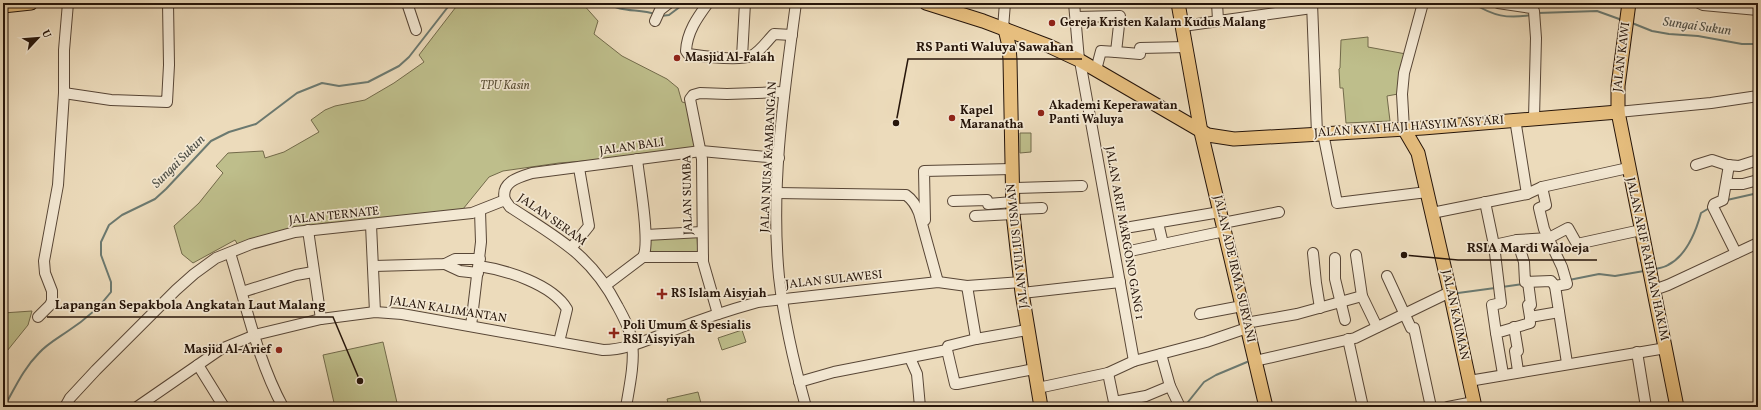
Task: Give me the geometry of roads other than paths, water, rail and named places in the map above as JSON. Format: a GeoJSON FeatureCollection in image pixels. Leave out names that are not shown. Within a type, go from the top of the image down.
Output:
{"type":"FeatureCollection","features":[{"type":"Feature","properties":{"kind":"main road"},"geometry":{"type":"LineString","coordinates":[[3,6],[31,3]]}},
{"type":"Feature","properties":{"kind":"main road","name":"JALAN KYAI HAJI HASYIM ASY'ARI"},"geometry":{"type":"LineString","coordinates":[[926,3],[1025,36],[1080,61],[1208,135],[1234,139],[1423,128],[1515,119],[1618,112]]}},
{"type":"Feature","properties":{"kind":"main road","name":"JALAN ADE IRMA SURYANI"},"geometry":{"type":"LineString","coordinates":[[1178,3],[1207,157],[1266,407]]}},
{"type":"Feature","properties":{"kind":"main road","name":"JALAN KAWI"},"geometry":{"type":"LineString","coordinates":[[1618,112],[1616,98],[1629,4]]}},
{"type":"Feature","properties":{"kind":"main road","name":"JALAN YULIUS USMAN"},"geometry":{"type":"LineString","coordinates":[[1004,29],[1009,46],[1010,60],[1013,209],[1027,330],[1041,407]]}},
{"type":"Feature","properties":{"kind":"main road","name":"JALAN YULIUS USMAN"},"geometry":{"type":"LineString","coordinates":[[1010,60],[1014,48],[1025,36]]}},
{"type":"Feature","properties":{"kind":"main road","name":"JALAN ARIF RAHMAN HAKIM"},"geometry":{"type":"LineString","coordinates":[[1618,112],[1677,407]]}},
{"type":"Feature","properties":{"kind":"main road","name":"JALAN KAUMAN"},"geometry":{"type":"LineString","coordinates":[[1423,128],[1418,142],[1418,152],[1474,404]]}},
{"type":"Feature","properties":{"kind":"main road","name":"JALAN KAUMAN"},"geometry":{"type":"LineString","coordinates":[[1404,129],[1418,152]]}},
{"type":"Feature","properties":{"kind":"main road"},"geometry":{"type":"LineString","coordinates":[[1207,157],[1220,144],[1234,139]]}},
{"type":"Feature","properties":{"kind":"street"},"geometry":{"type":"LineString","coordinates":[[38,317],[50,305],[52,300],[52,291],[45,273],[44,260],[58,185],[59,145],[64,93],[64,50],[68,3]]}},
{"type":"Feature","properties":{"kind":"street"},"geometry":{"type":"LineString","coordinates":[[64,93],[112,100],[167,102],[169,65],[168,3]]}},
{"type":"Feature","properties":{"kind":"street"},"geometry":{"type":"LineString","coordinates":[[407,3],[416,30]]}},
{"type":"Feature","properties":{"kind":"street"},"geometry":{"type":"LineString","coordinates":[[656,21],[660,10],[669,3]]}},
{"type":"Feature","properties":{"kind":"street"},"geometry":{"type":"LineString","coordinates":[[708,3],[693,25],[686,42],[686,51],[688,54],[706,56],[750,56],[774,34],[792,34]]}},
{"type":"Feature","properties":{"kind":"street"},"geometry":{"type":"LineString","coordinates":[[742,57],[745,3]]}},
{"type":"Feature","properties":{"kind":"street","name":"JALAN NUSA KAMBANGAN"},"geometry":{"type":"LineString","coordinates":[[796,3],[784,92],[777,193],[777,236],[785,323],[806,407]]}},
{"type":"Feature","properties":{"kind":"street"},"geometry":{"type":"LineString","coordinates":[[1004,3],[1004,29]]}},
{"type":"Feature","properties":{"kind":"street","name":"JALAN ARIF MARGONO GANG 1"},"geometry":{"type":"LineString","coordinates":[[1074,3],[1080,61],[1134,361]]}},
{"type":"Feature","properties":{"kind":"street"},"geometry":{"type":"LineString","coordinates":[[1216,3],[1218,20]]}},
{"type":"Feature","properties":{"kind":"street"},"geometry":{"type":"LineString","coordinates":[[1404,129],[1402,94],[1404,73],[1423,3]]}},
{"type":"Feature","properties":{"kind":"street"},"geometry":{"type":"LineString","coordinates":[[1498,3],[1531,8],[1534,14],[1534,118]]}},
{"type":"Feature","properties":{"kind":"street"},"geometry":{"type":"LineString","coordinates":[[1699,3],[1703,5],[1743,6],[1758,10]]}},
{"type":"Feature","properties":{"kind":"street"},"geometry":{"type":"LineString","coordinates":[[1183,26],[1312,8],[1320,133],[1337,203],[1427,192]]}},
{"type":"Feature","properties":{"kind":"street"},"geometry":{"type":"LineString","coordinates":[[1076,17],[1120,16],[1116,52]]}},
{"type":"Feature","properties":{"kind":"street"},"geometry":{"type":"LineString","coordinates":[[1096,70],[1101,51],[1140,54],[1140,48],[1186,47]]}},
{"type":"Feature","properties":{"kind":"street","name":"JALAN SUMBA"},"geometry":{"type":"LineString","coordinates":[[718,314],[703,258],[701,151],[690,101],[693,95],[700,93],[727,94],[784,92]]}},
{"type":"Feature","properties":{"kind":"street"},"geometry":{"type":"LineString","coordinates":[[1618,112],[1711,103],[1758,96]]}},
{"type":"Feature","properties":{"kind":"street"},"geometry":{"type":"LineString","coordinates":[[1515,119],[1526,194]]}},
{"type":"Feature","properties":{"kind":"street","name":"JALAN BALI"},"geometry":{"type":"LineString","coordinates":[[505,200],[504,197],[508,184],[519,177],[532,173],[701,151],[779,158]]}},
{"type":"Feature","properties":{"kind":"street"},"geometry":{"type":"LineString","coordinates":[[606,285],[643,257],[646,251],[646,235],[637,159]]}},
{"type":"Feature","properties":{"kind":"street"},"geometry":{"type":"LineString","coordinates":[[1696,166],[1712,160],[1729,165],[1746,165],[1758,160]]}},
{"type":"Feature","properties":{"kind":"street"},"geometry":{"type":"LineString","coordinates":[[1729,165],[1724,200],[1714,204],[1714,207],[1736,253]]}},
{"type":"Feature","properties":{"kind":"street"},"geometry":{"type":"LineString","coordinates":[[572,247],[589,226],[579,168]]}},
{"type":"Feature","properties":{"kind":"street"},"geometry":{"type":"LineString","coordinates":[[1432,213],[1526,194],[1542,187],[1628,168]]}},
{"type":"Feature","properties":{"kind":"street"},"geometry":{"type":"LineString","coordinates":[[938,282],[926,240],[920,204],[924,171],[1012,169]]}},
{"type":"Feature","properties":{"kind":"street"},"geometry":{"type":"LineString","coordinates":[[1727,184],[1743,184],[1758,180]]}},
{"type":"Feature","properties":{"kind":"street"},"geometry":{"type":"LineString","coordinates":[[1012,188],[1082,186]]}},
{"type":"Feature","properties":{"kind":"street"},"geometry":{"type":"LineString","coordinates":[[1528,284],[1567,284],[1562,267],[1544,229],[1539,208],[1546,205],[1542,187]]}},
{"type":"Feature","properties":{"kind":"street"},"geometry":{"type":"LineString","coordinates":[[777,193],[906,196],[920,204]]}},
{"type":"Feature","properties":{"kind":"street","name":"JALAN SERAM"},"geometry":{"type":"LineString","coordinates":[[480,211],[505,200],[510,207],[572,247],[606,285],[622,314],[632,338],[633,345]]}},
{"type":"Feature","properties":{"kind":"street"},"geometry":{"type":"LineString","coordinates":[[953,201],[987,200],[988,204],[1013,209]]}},
{"type":"Feature","properties":{"kind":"street"},"geometry":{"type":"LineString","coordinates":[[1485,202],[1494,245],[1501,303],[1492,305],[1504,374]]}},
{"type":"Feature","properties":{"kind":"street"},"geometry":{"type":"LineString","coordinates":[[975,216],[1013,209],[1042,208]]}},
{"type":"Feature","properties":{"kind":"street"},"geometry":{"type":"LineString","coordinates":[[471,326],[481,242],[480,211]]}},
{"type":"Feature","properties":{"kind":"street","name":"JALAN TERNATE"},"geometry":{"type":"LineString","coordinates":[[64,407],[70,398],[96,370],[190,278],[209,262],[276,237],[308,230],[435,218],[480,211]]}},
{"type":"Feature","properties":{"kind":"street"},"geometry":{"type":"LineString","coordinates":[[1130,252],[1163,244],[1223,222],[1279,212]]}},
{"type":"Feature","properties":{"kind":"street"},"geometry":{"type":"LineString","coordinates":[[1131,227],[1158,222],[1223,222]]}},
{"type":"Feature","properties":{"kind":"street"},"geometry":{"type":"LineString","coordinates":[[1158,222],[1163,244]]}},
{"type":"Feature","properties":{"kind":"street"},"geometry":{"type":"LineString","coordinates":[[371,225],[376,312]]}},
{"type":"Feature","properties":{"kind":"street"},"geometry":{"type":"LineString","coordinates":[[1494,245],[1517,240],[1549,238],[1568,228],[1577,244],[1641,230]]}},
{"type":"Feature","properties":{"kind":"street"},"geometry":{"type":"LineString","coordinates":[[308,230],[321,319]]}},
{"type":"Feature","properties":{"kind":"street"},"geometry":{"type":"LineString","coordinates":[[646,235],[702,232]]}},
{"type":"Feature","properties":{"kind":"street"},"geometry":{"type":"LineString","coordinates":[[1496,333],[1530,323],[1528,305],[1531,305],[1528,284],[1525,282],[1524,262],[1517,240]]}},
{"type":"Feature","properties":{"kind":"street"},"geometry":{"type":"LineString","coordinates":[[1654,290],[1668,285],[1758,243]]}},
{"type":"Feature","properties":{"kind":"street"},"geometry":{"type":"LineString","coordinates":[[230,253],[259,352],[283,407]]}},
{"type":"Feature","properties":{"kind":"street"},"geometry":{"type":"LineString","coordinates":[[1314,253],[1316,283],[1320,308]]}},
{"type":"Feature","properties":{"kind":"street"},"geometry":{"type":"LineString","coordinates":[[1356,255],[1362,296],[1377,327]]}},
{"type":"Feature","properties":{"kind":"street"},"geometry":{"type":"LineString","coordinates":[[643,257],[703,258]]}},
{"type":"Feature","properties":{"kind":"street"},"geometry":{"type":"LineString","coordinates":[[1335,258],[1334,279],[1345,320]]}},
{"type":"Feature","properties":{"kind":"street"},"geometry":{"type":"LineString","coordinates":[[374,266],[445,264],[455,259],[507,272],[528,280],[542,287],[561,302],[567,309],[559,342]]}},
{"type":"Feature","properties":{"kind":"street"},"geometry":{"type":"LineString","coordinates":[[445,264],[460,271],[479,266]]}},
{"type":"Feature","properties":{"kind":"street"},"geometry":{"type":"LineString","coordinates":[[242,292],[296,275],[314,272]]}},
{"type":"Feature","properties":{"kind":"street"},"geometry":{"type":"LineString","coordinates":[[1387,276],[1411,328],[1414,328],[1430,407]]}},
{"type":"Feature","properties":{"kind":"street","name":"JALAN SULAWESI"},"geometry":{"type":"LineString","coordinates":[[633,345],[718,314],[758,302],[782,298],[938,282],[967,286],[1021,287],[1120,282]]}},
{"type":"Feature","properties":{"kind":"street"},"geometry":{"type":"LineString","coordinates":[[1553,284],[1568,363]]}},
{"type":"Feature","properties":{"kind":"street"},"geometry":{"type":"LineString","coordinates":[[967,286],[976,339]]}},
{"type":"Feature","properties":{"kind":"street"},"geometry":{"type":"LineString","coordinates":[[1255,361],[1355,338],[1450,292]]}},
{"type":"Feature","properties":{"kind":"street"},"geometry":{"type":"LineString","coordinates":[[1038,388],[1108,373],[1134,361],[1206,342],[1246,326],[1340,303],[1362,296]]}},
{"type":"Feature","properties":{"kind":"street"},"geometry":{"type":"LineString","coordinates":[[1200,314],[1242,306]]}},
{"type":"Feature","properties":{"kind":"street","name":"JALAN KALIMANTAN"},"geometry":{"type":"LineString","coordinates":[[137,407],[221,349],[254,335],[321,319],[376,312],[402,314],[603,350],[612,350],[633,345]]}},
{"type":"Feature","properties":{"kind":"street"},"geometry":{"type":"LineString","coordinates":[[1530,317],[1559,312]]}},
{"type":"Feature","properties":{"kind":"street"},"geometry":{"type":"LineString","coordinates":[[1514,327],[1518,351],[1515,351],[1518,371]]}},
{"type":"Feature","properties":{"kind":"street"},"geometry":{"type":"LineString","coordinates":[[1027,330],[976,339],[948,346],[948,350],[955,384],[1034,369]]}},
{"type":"Feature","properties":{"kind":"street"},"geometry":{"type":"LineString","coordinates":[[1348,339],[1363,407]]}},
{"type":"Feature","properties":{"kind":"street"},"geometry":{"type":"LineString","coordinates":[[626,407],[633,345]]}},
{"type":"Feature","properties":{"kind":"street"},"geometry":{"type":"LineString","coordinates":[[1469,380],[1666,348]]}},
{"type":"Feature","properties":{"kind":"street"},"geometry":{"type":"LineString","coordinates":[[799,382],[834,372],[948,350]]}},
{"type":"Feature","properties":{"kind":"street"},"geometry":{"type":"LineString","coordinates":[[1637,352],[1646,407]]}},
{"type":"Feature","properties":{"kind":"street"},"geometry":{"type":"LineString","coordinates":[[1161,354],[1170,386],[1180,407]]}},
{"type":"Feature","properties":{"kind":"street"},"geometry":{"type":"LineString","coordinates":[[910,358],[917,374],[920,407]]}},
{"type":"Feature","properties":{"kind":"street"},"geometry":{"type":"LineString","coordinates":[[198,365],[224,407]]}},
{"type":"Feature","properties":{"kind":"street"},"geometry":{"type":"LineString","coordinates":[[1108,373],[1114,402],[1146,396],[1170,386]]}},
{"type":"Feature","properties":{"kind":"street"},"geometry":{"type":"LineString","coordinates":[[1448,407],[1474,404]]}},
{"type":"Feature","properties":{"kind":"waterway","name":"Sungai Sukun"},"geometry":{"type":"LineString","coordinates":[[4,407],[33,359],[49,344],[86,318],[111,292],[111,282],[101,255],[101,242],[109,225],[122,215],[155,199],[211,141],[229,132],[256,124],[297,93],[322,83],[339,86],[368,82],[399,66],[409,57],[451,3]]}},
{"type":"Feature","properties":{"kind":"waterway","name":"Sungai Sukun"},"geometry":{"type":"LineString","coordinates":[[606,3],[617,8],[655,14]]}},
{"type":"Feature","properties":{"kind":"waterway","name":"Sungai Sukun"},"geometry":{"type":"LineString","coordinates":[[661,16],[669,15],[685,3]]}},
{"type":"Feature","properties":{"kind":"waterway","name":"Sungai Sukun"},"geometry":{"type":"LineString","coordinates":[[1472,3],[1494,14],[1515,17],[1532,15]]}},
{"type":"Feature","properties":{"kind":"waterway","name":"Sungai Sukun"},"geometry":{"type":"LineString","coordinates":[[1538,13],[1597,11],[1622,20]]}},
{"type":"Feature","properties":{"kind":"waterway","name":"Sungai Sukun"},"geometry":{"type":"LineString","coordinates":[[1632,23],[1652,31],[1669,34],[1698,36],[1742,44],[1758,44]]}},
{"type":"Feature","properties":{"kind":"waterway"},"geometry":{"type":"LineString","coordinates":[[1727,200],[1758,193]]}},
{"type":"Feature","properties":{"kind":"waterway"},"geometry":{"type":"LineString","coordinates":[[1656,269],[1667,266],[1680,256],[1693,235],[1701,213],[1711,207]]}},
{"type":"Feature","properties":{"kind":"waterway"},"geometry":{"type":"LineString","coordinates":[[1569,280],[1599,274],[1615,276],[1644,271]]}},
{"type":"Feature","properties":{"kind":"waterway"},"geometry":{"type":"LineString","coordinates":[[1502,287],[1523,284]]}},
{"type":"Feature","properties":{"kind":"waterway"},"geometry":{"type":"LineString","coordinates":[[1458,293],[1495,288]]}},
{"type":"Feature","properties":{"kind":"waterway"},"geometry":{"type":"LineString","coordinates":[[1184,407],[1204,382],[1216,375],[1247,362]]}},
{"type":"Feature","properties":{"kind":"place","name":"Gereja Kristen Kalam Kudus Malang"},"geometry":{"type":"Point","coordinates":[1052,23]}},
{"type":"Feature","properties":{"kind":"place","name":"Masjid Al-Falah"},"geometry":{"type":"Point","coordinates":[677,58]}},
{"type":"Feature","properties":{"kind":"place","name":"Akademi Keperawatan Panti Waluya"},"geometry":{"type":"Point","coordinates":[1041,113]}},
{"type":"Feature","properties":{"kind":"place","name":"Kapel Maranatha"},"geometry":{"type":"Point","coordinates":[952,118]}},
{"type":"Feature","properties":{"kind":"place","name":"RS Panti Waluya Sawahan"},"geometry":{"type":"Point","coordinates":[896,123]}},
{"type":"Feature","properties":{"kind":"place","name":"RSIA Mardi Waloeja"},"geometry":{"type":"Point","coordinates":[1404,255]}},
{"type":"Feature","properties":{"kind":"place","name":"RS Islam Aisyiah"},"geometry":{"type":"Point","coordinates":[662,294]}},
{"type":"Feature","properties":{"kind":"place","name":"Poli Umum & Spesialis RSI Aisyiyah"},"geometry":{"type":"Point","coordinates":[614,333]}},
{"type":"Feature","properties":{"kind":"place","name":"Masjid Al-Arief"},"geometry":{"type":"Point","coordinates":[279,350]}},
{"type":"Feature","properties":{"kind":"place","name":"Lapangan Sepakbola Angkatan Laut Malang"},"geometry":{"type":"Point","coordinates":[360,381]}},
{"type":"Feature","properties":{"kind":"park label","name":"TPU Kasin"},"geometry":{"type":"Point","coordinates":[505,86]}}]}
